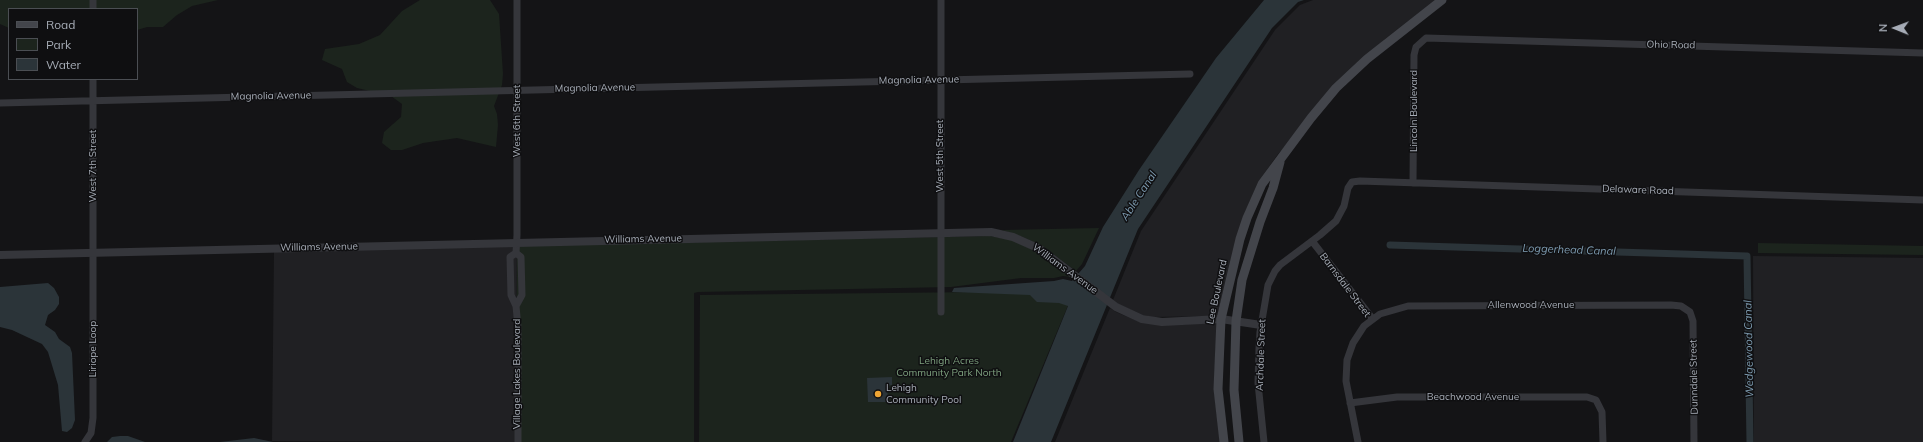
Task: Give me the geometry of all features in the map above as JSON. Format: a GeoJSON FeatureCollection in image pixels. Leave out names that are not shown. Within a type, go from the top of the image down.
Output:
{"type":"FeatureCollection","features":[{"type":"Feature","properties":{"kind":"main road","name":"Lee Boulevard"},"geometry":{"type":"LineString","coordinates":[[1224,442],[1218,389],[1221,319],[1240,239],[1247,218],[1262,184],[1323,104],[1353,71],[1442,0]]}},
{"type":"Feature","properties":{"kind":"main road","name":"Lee Boulevard"},"geometry":{"type":"LineString","coordinates":[[1239,442],[1234,390],[1236,321],[1242,280],[1260,222],[1274,188],[1281,158]]}},
{"type":"Feature","properties":{"kind":"street","name":"West 6th Street"},"geometry":{"type":"LineString","coordinates":[[516,243],[517,0]]}},
{"type":"Feature","properties":{"kind":"street","name":"West 5th Street"},"geometry":{"type":"LineString","coordinates":[[941,0],[941,312]]}},
{"type":"Feature","properties":{"kind":"street","name":"Ohio Road"},"geometry":{"type":"LineString","coordinates":[[1420,41],[1432,37],[1923,53]]}},
{"type":"Feature","properties":{"kind":"street","name":"Lincoln Boulevard"},"geometry":{"type":"LineString","coordinates":[[1413,183],[1414,55],[1416,47],[1420,41]]}},
{"type":"Feature","properties":{"kind":"street","name":"Magnolia Avenue"},"geometry":{"type":"LineString","coordinates":[[0,103],[1190,74]]}},
{"type":"Feature","properties":{"kind":"street","name":"West 7th Street"},"geometry":{"type":"LineString","coordinates":[[93,80],[94,253]]}},
{"type":"Feature","properties":{"kind":"street","name":"Delaware Road"},"geometry":{"type":"LineString","coordinates":[[1352,182],[1360,181],[1923,200]]}},
{"type":"Feature","properties":{"kind":"street","name":"Archdale Street"},"geometry":{"type":"LineString","coordinates":[[1264,442],[1258,383],[1261,325],[1268,285],[1275,271],[1287,259],[1328,228],[1341,214],[1348,188],[1352,182]]}},
{"type":"Feature","properties":{"kind":"street","name":"Williams Avenue"},"geometry":{"type":"LineString","coordinates":[[0,255],[991,232],[1013,237],[1040,250],[1116,307],[1142,318],[1152,321],[1221,319],[1261,325]]}},
{"type":"Feature","properties":{"kind":"street","name":"Barnsdale Street"},"geometry":{"type":"LineString","coordinates":[[1312,241],[1372,318],[1364,326],[1353,343],[1347,360],[1346,381],[1358,442]]}},
{"type":"Feature","properties":{"kind":"street","name":"Village Lakes Boulevard"},"geometry":{"type":"LineString","coordinates":[[516,243],[516,252],[521,257],[522,294],[516,306]]}},
{"type":"Feature","properties":{"kind":"street","name":"Village Lakes Boulevard"},"geometry":{"type":"LineString","coordinates":[[516,252],[510,257],[511,295],[516,306],[518,442]]}},
{"type":"Feature","properties":{"kind":"street","name":"Liriope Loop"},"geometry":{"type":"LineString","coordinates":[[85,442],[91,433],[93,418],[94,253]]}},
{"type":"Feature","properties":{"kind":"street","name":"Allenwood Avenue"},"geometry":{"type":"LineString","coordinates":[[1372,318],[1398,308],[1435,306],[1671,305],[1681,306],[1690,312]]}},
{"type":"Feature","properties":{"kind":"street","name":"Dunndale Street"},"geometry":{"type":"LineString","coordinates":[[1690,312],[1693,321],[1694,442]]}},
{"type":"Feature","properties":{"kind":"street","name":"Beachwood Avenue"},"geometry":{"type":"LineString","coordinates":[[1350,403],[1397,397],[1587,397],[1596,400],[1602,412],[1603,442]]}},
{"type":"Feature","properties":{"kind":"shaded area"},"geometry":{"type":"Polygon","coordinates":[[[1313,0],[1435,0],[1385,39],[1278,154],[1258,182],[1243,217],[1217,316],[1153,317],[1143,315],[1118,304],[1113,300],[1141,231],[1275,30],[1300,5],[1313,0]]]}},
{"type":"Feature","properties":{"kind":"shaded area"},"geometry":{"type":"Polygon","coordinates":[[[517,246],[516,442],[272,441],[274,252],[517,246]]]}},
{"type":"Feature","properties":{"kind":"shaded area"},"geometry":{"type":"Polygon","coordinates":[[[1753,256],[1923,258],[1923,442],[1754,442],[1753,256]]]}},
{"type":"Feature","properties":{"kind":"shaded area"},"geometry":{"type":"Polygon","coordinates":[[[1110,308],[1140,322],[1162,325],[1217,323],[1214,389],[1220,442],[1055,442],[1110,308]]]}},
{"type":"Feature","properties":{"kind":"green space"},"geometry":{"type":"Polygon","coordinates":[[[0,0],[218,0],[192,6],[177,15],[163,27],[147,27],[138,30],[138,8],[8,8],[8,28],[0,24],[0,0]]]}},
{"type":"Feature","properties":{"kind":"green space"},"geometry":{"type":"Polygon","coordinates":[[[420,0],[490,0],[499,14],[503,74],[502,85],[494,106],[497,114],[498,125],[496,147],[457,138],[423,143],[402,150],[391,150],[382,143],[384,132],[401,117],[402,104],[391,96],[357,88],[347,82],[342,69],[322,60],[325,49],[359,44],[380,35],[402,11],[420,0]]]}},
{"type":"Feature","properties":{"kind":"green space"},"geometry":{"type":"Polygon","coordinates":[[[1099,228],[1082,264],[1076,271],[1042,246],[1023,237],[1002,230],[1099,228]]]}},
{"type":"Feature","properties":{"kind":"green space"},"geometry":{"type":"Polygon","coordinates":[[[990,236],[1012,240],[1029,248],[1071,277],[1021,278],[951,287],[694,293],[694,442],[516,442],[517,246],[990,236]]]}},
{"type":"Feature","properties":{"kind":"green space"},"geometry":{"type":"Polygon","coordinates":[[[1758,243],[1923,246],[1923,255],[1758,253],[1758,243]]]}},
{"type":"Feature","properties":{"kind":"green space","name":"Lehigh Acres Community Park North"},"geometry":{"type":"Polygon","coordinates":[[[1074,291],[1011,442],[699,442],[700,295],[1074,291]]]}},
{"type":"Feature","properties":{"kind":"water","name":"Able Canal"},"geometry":{"type":"Polygon","coordinates":[[[1264,0],[1304,0],[1298,2],[1272,28],[1138,229],[1051,442],[1013,442],[1068,306],[1059,303],[1037,302],[1030,295],[952,292],[954,288],[1054,281],[1063,279],[1072,281],[1085,266],[1103,227],[1139,170],[1216,58],[1264,0]]]}},
{"type":"Feature","properties":{"kind":"water"},"geometry":{"type":"Polygon","coordinates":[[[48,283],[54,288],[59,297],[59,304],[55,310],[48,315],[45,325],[55,332],[59,339],[70,347],[72,353],[75,420],[72,428],[67,432],[62,431],[58,385],[48,352],[42,344],[12,330],[0,327],[0,287],[48,283]]]}},
{"type":"Feature","properties":{"kind":"water","name":"Lehigh Community Pool"},"geometry":{"type":"Polygon","coordinates":[[[892,377],[892,385],[887,386],[888,402],[868,402],[867,378],[892,377]]]}},
{"type":"Feature","properties":{"kind":"water"},"geometry":{"type":"Polygon","coordinates":[[[128,436],[145,442],[107,442],[112,437],[128,436]]]}},
{"type":"Feature","properties":{"kind":"water"},"geometry":{"type":"Polygon","coordinates":[[[254,438],[273,442],[220,442],[254,438]]]}},
{"type":"Feature","properties":{"kind":"waterway","name":"Loggerhead Canal"},"geometry":{"type":"LineString","coordinates":[[1390,245],[1747,256],[1750,442]]}},
{"type":"Feature","properties":{"kind":"place","name":"Lehigh Community Pool"},"geometry":{"type":"Point","coordinates":[878,394]}},
{"type":"Feature","properties":{"kind":"water label","name":"Wedgewood Canal"},"geometry":{"type":"Point","coordinates":[1749,349]}}]}
